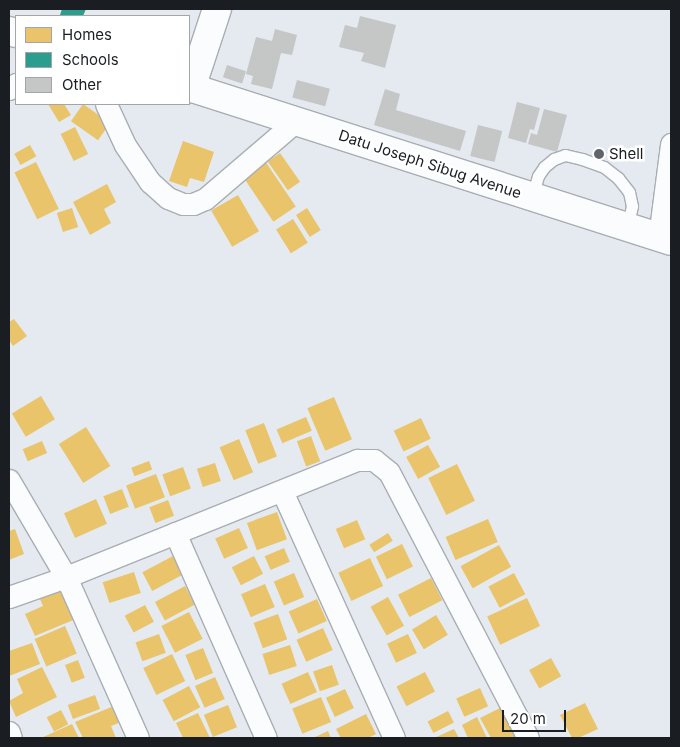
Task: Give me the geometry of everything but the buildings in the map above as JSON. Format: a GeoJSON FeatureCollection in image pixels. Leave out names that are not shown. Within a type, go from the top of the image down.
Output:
{"type":"FeatureCollection","features":[{"type":"Feature","properties":{"kind":"main road"},"geometry":{"type":"LineString","coordinates":[[190,88],[217,9]]}},
{"type":"Feature","properties":{"kind":"main road","name":"Datu Joseph Sibug Avenue"},"geometry":{"type":"LineString","coordinates":[[190,88],[665,239]]}},
{"type":"Feature","properties":{"kind":"street"},"geometry":{"type":"LineString","coordinates":[[106,105],[125,145],[150,182],[168,198],[183,204],[193,204],[205,199],[296,121]]}},
{"type":"Feature","properties":{"kind":"street"},"geometry":{"type":"LineString","coordinates":[[665,239],[671,144]]}},
{"type":"Feature","properties":{"kind":"street"},"geometry":{"type":"LineString","coordinates":[[9,597],[66,577],[357,460],[374,460],[389,472],[528,738]]}},
{"type":"Feature","properties":{"kind":"street"},"geometry":{"type":"LineString","coordinates":[[9,480],[66,577],[138,738]]}},
{"type":"Feature","properties":{"kind":"street"},"geometry":{"type":"LineString","coordinates":[[282,491],[394,738]]}},
{"type":"Feature","properties":{"kind":"street"},"geometry":{"type":"LineString","coordinates":[[175,533],[266,738]]}},
{"type":"Feature","properties":{"kind":"street"},"geometry":{"type":"LineString","coordinates":[[9,732],[11,738]]}},
{"type":"Feature","properties":{"kind":"lane"},"geometry":{"type":"LineString","coordinates":[[532,197],[538,176],[544,167],[554,159],[565,155],[582,158],[611,172],[629,192],[632,206],[627,227]]}},
{"type":"Feature","properties":{"kind":"place","name":"Shell"},"geometry":{"type":"Point","coordinates":[599,154]}}]}
